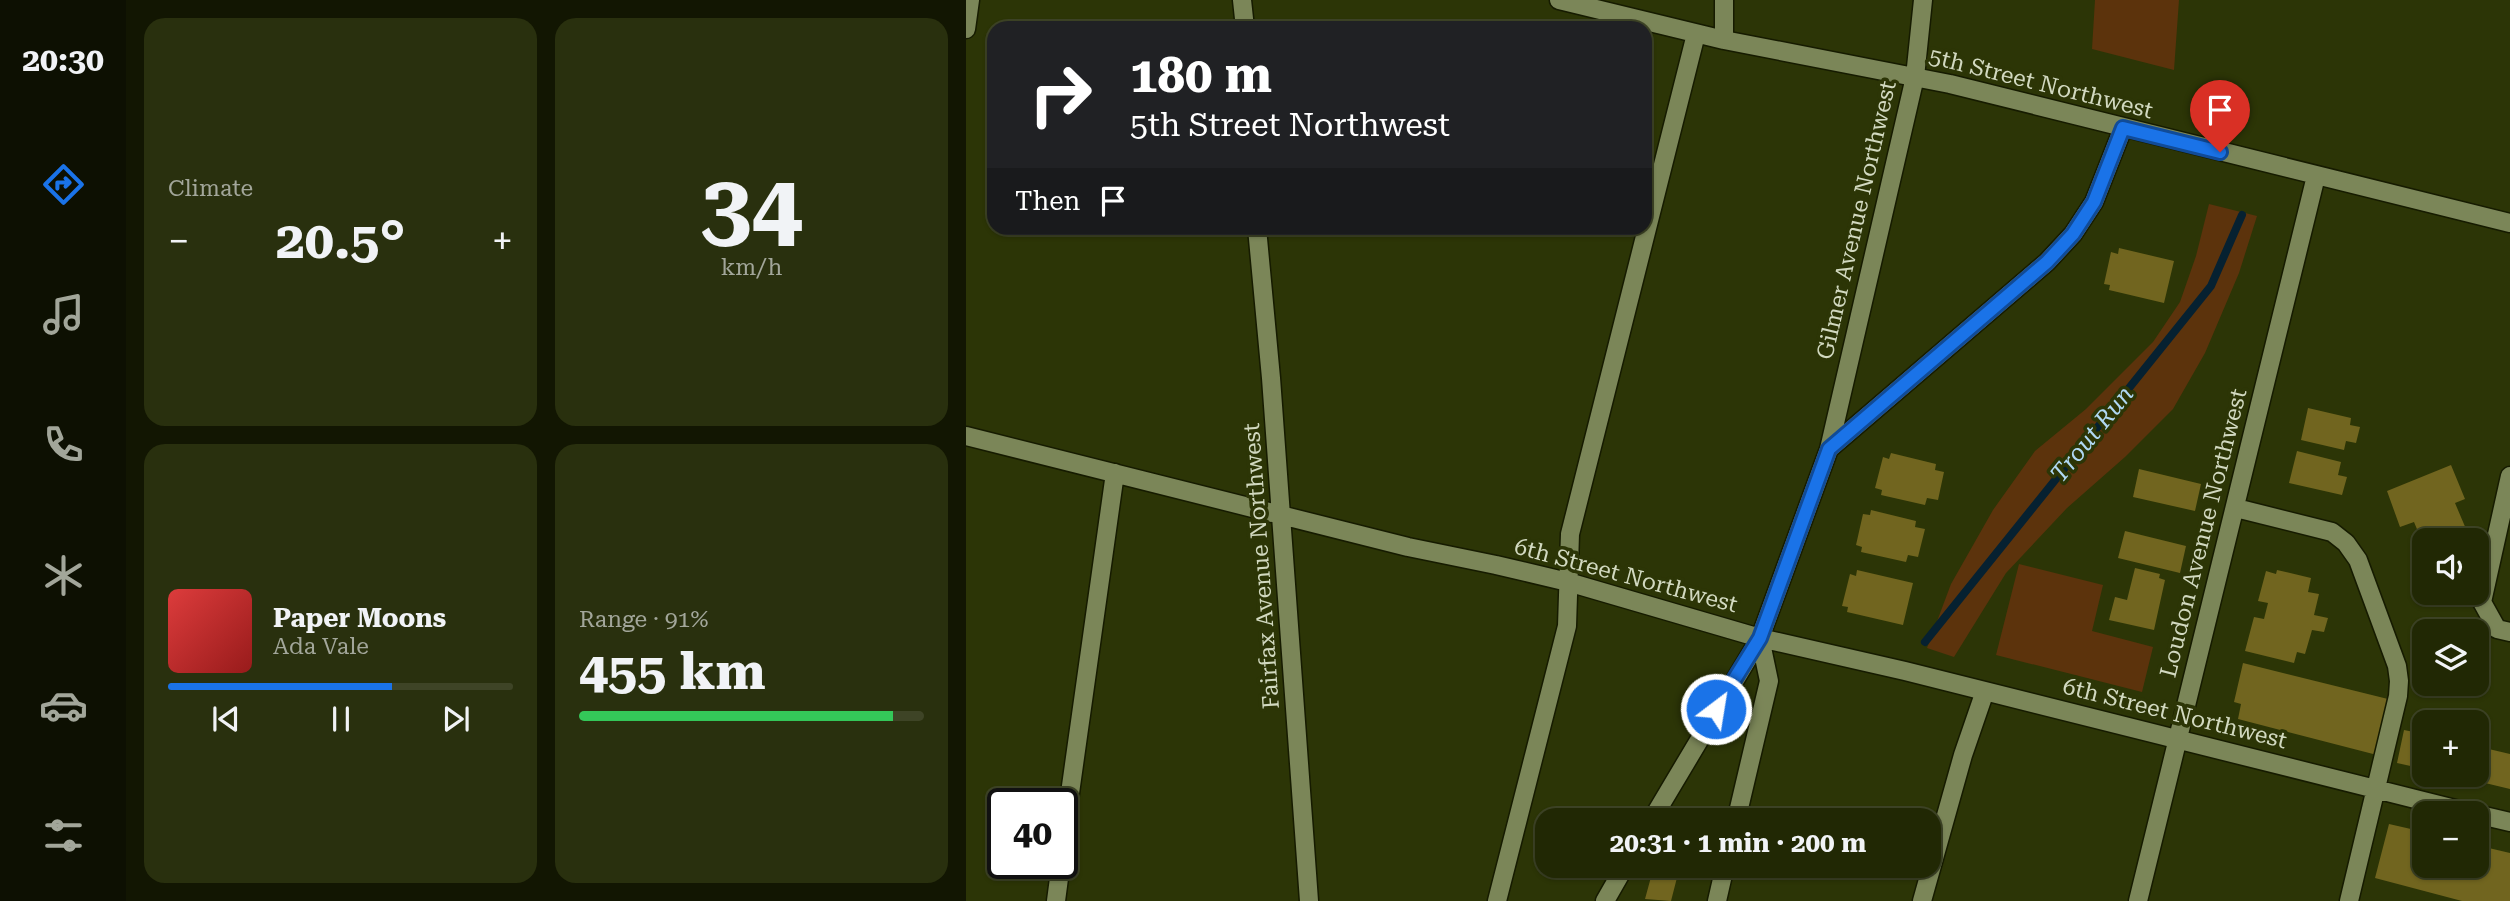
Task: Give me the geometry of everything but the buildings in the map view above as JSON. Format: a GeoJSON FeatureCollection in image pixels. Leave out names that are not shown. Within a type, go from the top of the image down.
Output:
{"type":"FeatureCollection","features":[{"type":"Feature","properties":{"kind":"street"},"geometry":{"type":"LineString","coordinates":[[966,29],[970,0]]}},
{"type":"Feature","properties":{"kind":"street"},"geometry":{"type":"LineString","coordinates":[[1242,0],[1244,21]]}},
{"type":"Feature","properties":{"kind":"street","name":"5th Street Northwest"},"geometry":{"type":"LineString","coordinates":[[1559,0],[1644,21]]}},
{"type":"Feature","properties":{"kind":"street"},"geometry":{"type":"LineString","coordinates":[[1724,0],[1724,40]]}},
{"type":"Feature","properties":{"kind":"street","name":"Gilmer Avenue Northwest"},"geometry":{"type":"LineString","coordinates":[[1659,808],[1760,638],[1829,449],[1915,77],[1923,0]]}},
{"type":"Feature","properties":{"kind":"street","name":"5th Street Northwest"},"geometry":{"type":"LineString","coordinates":[[1652,23],[1724,40],[1915,77],[2510,223]]}},
{"type":"Feature","properties":{"kind":"street"},"geometry":{"type":"LineString","coordinates":[[1652,209],[1696,34]]}},
{"type":"Feature","properties":{"kind":"street"},"geometry":{"type":"LineString","coordinates":[[1829,449],[2047,262],[2073,234],[2094,202],[2123,128]]}},
{"type":"Feature","properties":{"kind":"street","name":"Loudon Avenue Northwest"},"geometry":{"type":"LineString","coordinates":[[2138,901],[2316,176]]}},
{"type":"Feature","properties":{"kind":"street","name":"Fairfax Avenue Northwest"},"geometry":{"type":"LineString","coordinates":[[1258,235],[1282,516],[1309,901]]}},
{"type":"Feature","properties":{"kind":"street"},"geometry":{"type":"LineString","coordinates":[[1497,901],[1567,626],[1570,534],[1645,235]]}},
{"type":"Feature","properties":{"kind":"street","name":"6th Street Northwest"},"geometry":{"type":"LineString","coordinates":[[966,436],[1408,547],[1568,582],[1760,638],[1985,691],[2424,801]]}},
{"type":"Feature","properties":{"kind":"street"},"geometry":{"type":"LineString","coordinates":[[1071,788],[1115,473]]}},
{"type":"Feature","properties":{"kind":"street"},"geometry":{"type":"LineString","coordinates":[[2510,475],[2482,602],[2497,629],[2510,632]]}},
{"type":"Feature","properties":{"kind":"street"},"geometry":{"type":"LineString","coordinates":[[2236,508],[2332,532],[2346,543],[2358,560],[2397,666],[2399,681],[2349,901]]}},
{"type":"Feature","properties":{"kind":"street"},"geometry":{"type":"LineString","coordinates":[[1739,808],[1769,681],[1760,638]]}},
{"type":"Feature","properties":{"kind":"street"},"geometry":{"type":"LineString","coordinates":[[1922,901],[1963,755],[1985,691]]}},
{"type":"Feature","properties":{"kind":"street","name":"6th Street Northwest"},"geometry":{"type":"LineString","coordinates":[[2489,817],[2510,822]]}},
{"type":"Feature","properties":{"kind":"street"},"geometry":{"type":"LineString","coordinates":[[1605,901],[1618,878]]}},
{"type":"Feature","properties":{"kind":"street"},"geometry":{"type":"LineString","coordinates":[[1717,901],[1722,878]]}},
{"type":"Feature","properties":{"kind":"street"},"geometry":{"type":"LineString","coordinates":[[1056,901],[1059,879]]}},
{"type":"Feature","properties":{"kind":"shaded area"},"geometry":{"type":"Polygon","coordinates":[[[2095,0],[2179,0],[2174,70],[2092,49],[2095,0]]]}},
{"type":"Feature","properties":{"kind":"shaded area"},"geometry":{"type":"Polygon","coordinates":[[[2209,204],[2257,216],[2239,273],[2205,353],[2173,409],[2125,457],[2067,508],[2006,573],[1954,657],[1927,648],[1951,584],[1993,510],[2035,451],[2086,409],[2153,342],[2180,302],[2196,256],[2209,204]]]}},
{"type":"Feature","properties":{"kind":"shaded area"},"geometry":{"type":"Polygon","coordinates":[[[2019,564],[2103,585],[2092,631],[2153,647],[2142,692],[1996,655],[2019,564]]]}},
{"type":"Feature","properties":{"kind":"waterway","name":"Trout Run"},"geometry":{"type":"LineString","coordinates":[[1925,642],[2211,286],[2242,215]]}},
{"type":"Feature","properties":{"kind":"route"},"geometry":{"type":"LineString","coordinates":[[1716,709],[1760,638],[1829,449],[2047,262],[2073,234],[2094,202],[2123,128],[2220,152]]}}]}
